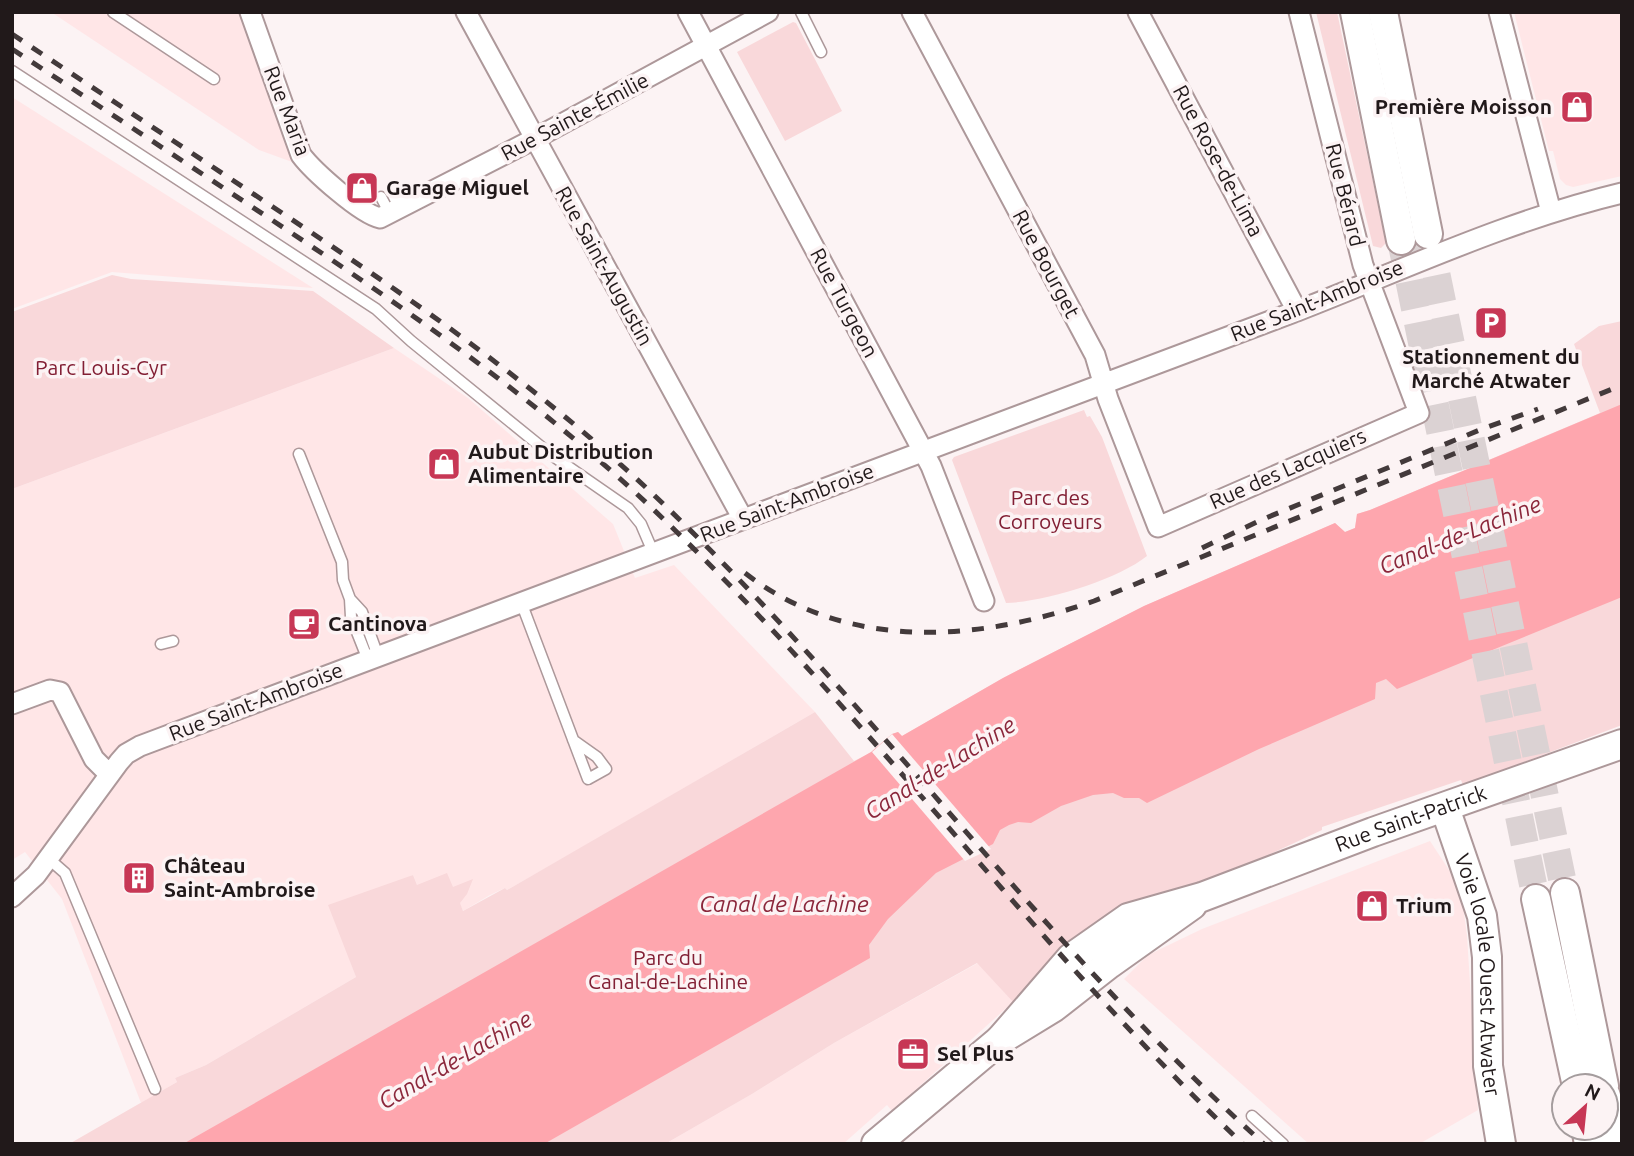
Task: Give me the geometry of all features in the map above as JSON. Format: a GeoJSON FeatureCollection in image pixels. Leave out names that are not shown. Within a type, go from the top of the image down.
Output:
{"type":"FeatureCollection","features":[{"type":"Feature","properties":{"kind":"main road"},"geometry":{"type":"LineString","coordinates":[[1355,12],[1401,240]]}},
{"type":"Feature","properties":{"kind":"main road"},"geometry":{"type":"LineString","coordinates":[[1383,12],[1428,234]]}},
{"type":"Feature","properties":{"kind":"main road","name":"Rue Saint-Patrick"},"geometry":{"type":"LineString","coordinates":[[876,1144],[1000,1040],[1071,958],[1103,934],[1139,914],[1202,897],[1622,744]]}},
{"type":"Feature","properties":{"kind":"main road","name":"Voie locale Ouest Atwater"},"geometry":{"type":"LineString","coordinates":[[1445,808],[1482,916],[1486,957],[1488,1066],[1501,1144]]}},
{"type":"Feature","properties":{"kind":"main road"},"geometry":{"type":"LineString","coordinates":[[1565,893],[1601,1072]]}},
{"type":"Feature","properties":{"kind":"main road"},"geometry":{"type":"LineString","coordinates":[[1536,899],[1574,1072]]}},
{"type":"Feature","properties":{"kind":"street","name":"Rue Maria"},"geometry":{"type":"LineString","coordinates":[[250,12],[301,155],[313,169],[365,211],[388,210]]}},
{"type":"Feature","properties":{"kind":"street","name":"Rue Saint-Augustin"},"geometry":{"type":"LineString","coordinates":[[466,12],[743,519]]}},
{"type":"Feature","properties":{"kind":"street","name":"Rue Turgeon"},"geometry":{"type":"LineString","coordinates":[[688,12],[931,466],[984,601]]}},
{"type":"Feature","properties":{"kind":"street","name":"Rue Sainte-Émilie"},"geometry":{"type":"LineString","coordinates":[[388,210],[534,139],[768,12]]}},
{"type":"Feature","properties":{"kind":"street","name":"Rue Bourget"},"geometry":{"type":"LineString","coordinates":[[912,12],[1094,355],[1158,527]]}},
{"type":"Feature","properties":{"kind":"street","name":"Rue Rose-de-Lima"},"geometry":{"type":"LineString","coordinates":[[1138,12],[1297,311]]}},
{"type":"Feature","properties":{"kind":"street","name":"Rue Bérard"},"geometry":{"type":"LineString","coordinates":[[1299,12],[1357,240],[1419,412]]}},
{"type":"Feature","properties":{"kind":"street"},"geometry":{"type":"LineString","coordinates":[[1499,12],[1551,212]]}},
{"type":"Feature","properties":{"kind":"street","name":"Rue Saint-Ambroise"},"geometry":{"type":"LineString","coordinates":[[12,897],[29,883],[49,859],[109,774],[126,754],[140,746],[1297,311],[1391,271],[1551,212],[1622,193]]}},
{"type":"Feature","properties":{"kind":"street","name":"Rue des Lacquiers"},"geometry":{"type":"LineString","coordinates":[[1158,527],[1419,412]]}},
{"type":"Feature","properties":{"kind":"street"},"geometry":{"type":"LineString","coordinates":[[12,704],[50,690],[60,692],[94,759],[109,774]]}},
{"type":"Feature","properties":{"kind":"lane"},"geometry":{"type":"LineString","coordinates":[[113,12],[214,79]]}},
{"type":"Feature","properties":{"kind":"lane"},"geometry":{"type":"LineString","coordinates":[[801,12],[821,52]]}},
{"type":"Feature","properties":{"kind":"lane"},"geometry":{"type":"LineString","coordinates":[[12,71],[386,316],[411,341],[550,454],[628,508],[640,524],[653,552]]}},
{"type":"Feature","properties":{"kind":"lane"},"geometry":{"type":"LineString","coordinates":[[388,210],[391,191]]}},
{"type":"Feature","properties":{"kind":"lane"},"geometry":{"type":"LineString","coordinates":[[299,454],[342,562],[343,580],[350,599],[362,612],[373,658]]}},
{"type":"Feature","properties":{"kind":"lane"},"geometry":{"type":"LineString","coordinates":[[521,602],[587,779],[606,769],[597,757],[573,740]]}},
{"type":"Feature","properties":{"kind":"lane"},"geometry":{"type":"LineString","coordinates":[[161,644],[173,641]]}},
{"type":"Feature","properties":{"kind":"lane"},"geometry":{"type":"LineString","coordinates":[[49,859],[65,873],[155,1089]]}},
{"type":"Feature","properties":{"kind":"lane"},"geometry":{"type":"LineString","coordinates":[[1252,1116],[1283,1144]]}},
{"type":"Feature","properties":{"kind":"shaded area"},"geometry":{"type":"Polygon","coordinates":[[[51,12],[240,12],[295,163],[259,150],[51,12]]]}},
{"type":"Feature","properties":{"kind":"shaded area"},"geometry":{"type":"Polygon","coordinates":[[[1514,12],[1622,12],[1622,176],[1573,187],[1560,179],[1553,151],[1549,151],[1514,12]]]}},
{"type":"Feature","properties":{"kind":"shaded area"},"geometry":{"type":"Polygon","coordinates":[[[12,97],[313,288],[112,272],[12,309],[12,97]]]}},
{"type":"Feature","properties":{"kind":"shaded area"},"geometry":{"type":"Polygon","coordinates":[[[394,348],[468,398],[613,524],[635,578],[674,565],[815,712],[507,890],[505,888],[490,895],[463,911],[453,887],[417,885],[413,875],[333,913],[356,977],[206,1065],[175,1078],[177,1082],[141,1103],[62,899],[25,852],[12,860],[12,489],[394,348]]]}},
{"type":"Feature","properties":{"kind":"shaded area"},"geometry":{"type":"Polygon","coordinates":[[[1430,841],[1451,873],[1463,905],[1478,1110],[1419,1144],[1309,1144],[1124,979],[1148,955],[1202,929],[1430,841]]]}},
{"type":"Feature","properties":{"kind":"shaded area"},"geometry":{"type":"Polygon","coordinates":[[[978,963],[1013,1002],[892,1111],[887,1105],[843,1144],[665,1144],[834,1043],[978,963]]]}},
{"type":"Feature","properties":{"kind":"green space"},"geometry":{"type":"Polygon","coordinates":[[[1316,12],[1337,12],[1386,243],[1381,248],[1373,246],[1316,12]]]}},
{"type":"Feature","properties":{"kind":"green space"},"geometry":{"type":"Polygon","coordinates":[[[793,22],[796,23],[842,111],[785,141],[737,52],[793,22]]]}},
{"type":"Feature","properties":{"kind":"green space","name":"Parc Louis-Cyr"},"geometry":{"type":"Polygon","coordinates":[[[112,275],[131,279],[313,291],[394,348],[12,489],[12,312],[112,275]]]}},
{"type":"Feature","properties":{"kind":"green space","name":"Parc du Canal-de-Lachine"},"geometry":{"type":"Polygon","coordinates":[[[1622,321],[1622,725],[1463,785],[1461,780],[1322,827],[1322,830],[1243,867],[1132,904],[1052,966],[1013,1002],[977,963],[834,1043],[665,1144],[69,1144],[177,1082],[175,1078],[206,1065],[356,977],[328,905],[413,875],[417,885],[447,873],[453,887],[473,879],[460,903],[463,911],[505,888],[507,890],[815,712],[854,761],[872,752],[892,734],[898,732],[902,736],[1003,678],[1144,606],[1335,523],[1345,532],[1355,528],[1357,514],[1600,413],[1574,344],[1599,326],[1622,321]]]}},
{"type":"Feature","properties":{"kind":"green space","name":"Parc des Corroyeurs"},"geometry":{"type":"Polygon","coordinates":[[[1084,410],[1102,437],[1147,556],[1118,573],[1080,588],[1040,599],[1006,603],[952,460],[1084,410]]]}},
{"type":"Feature","properties":{"kind":"water","name":"Canal de Lachine"},"geometry":{"type":"Polygon","coordinates":[[[1622,404],[1622,597],[1397,689],[1386,679],[1376,683],[1375,699],[1259,749],[1147,803],[1139,798],[1124,798],[1113,793],[1093,795],[1061,806],[1031,823],[1018,822],[1009,825],[1000,830],[993,844],[936,873],[888,919],[869,945],[870,958],[544,1144],[183,1144],[871,752],[892,734],[898,732],[902,736],[1003,678],[1144,606],[1335,523],[1345,532],[1355,528],[1357,514],[1622,404]]]}},
{"type":"Feature","properties":{"kind":"pier"},"geometry":{"type":"Polygon","coordinates":[[[892,734],[991,849],[965,861],[872,752],[892,734]]]}},
{"type":"Feature","properties":{"kind":"tunnel"},"geometry":{"type":"LineString","coordinates":[[1428,234],[1565,893]]}},
{"type":"Feature","properties":{"kind":"tunnel"},"geometry":{"type":"LineString","coordinates":[[1401,240],[1536,899]]}},
{"type":"Feature","properties":{"kind":"railway"},"geometry":{"type":"LineString","coordinates":[[12,34],[323,240],[422,309],[519,380],[611,456],[735,575],[811,656],[1106,988],[1183,1067],[1264,1144]]}},
{"type":"Feature","properties":{"kind":"railway"},"geometry":{"type":"LineString","coordinates":[[12,49],[385,296],[478,363],[611,471],[731,586],[805,665],[1092,989],[1166,1068],[1243,1144]]}},
{"type":"Feature","properties":{"kind":"railway"},"geometry":{"type":"LineString","coordinates":[[745,573],[785,599],[826,616],[870,627],[914,632],[959,631],[1005,625],[1094,601],[1622,385]]}},
{"type":"Feature","properties":{"kind":"railway"},"geometry":{"type":"LineString","coordinates":[[1202,548],[1261,520],[1482,429],[1538,409]]}},
{"type":"Feature","properties":{"kind":"place","name":"Première Moisson"},"geometry":{"type":"Point","coordinates":[1577,107]}},
{"type":"Feature","properties":{"kind":"place","name":"Garage Miguel"},"geometry":{"type":"Point","coordinates":[362,188]}},
{"type":"Feature","properties":{"kind":"place","name":"Stationnement du Marché Atwater"},"geometry":{"type":"Point","coordinates":[1491,323]}},
{"type":"Feature","properties":{"kind":"place","name":"Aubut Distribution Alimentaire"},"geometry":{"type":"Point","coordinates":[444,464]}},
{"type":"Feature","properties":{"kind":"place","name":"Cantinova"},"geometry":{"type":"Point","coordinates":[304,624]}},
{"type":"Feature","properties":{"kind":"place","name":"Château Saint-Ambroise"},"geometry":{"type":"Point","coordinates":[139,878]}},
{"type":"Feature","properties":{"kind":"place","name":"Trium"},"geometry":{"type":"Point","coordinates":[1372,906]}},
{"type":"Feature","properties":{"kind":"place","name":"Sel Plus"},"geometry":{"type":"Point","coordinates":[913,1054]}},
{"type":"Feature","properties":{"kind":"water label","name":"Canal-de-Lachine"},"geometry":{"type":"Point","coordinates":[1460,535]}},
{"type":"Feature","properties":{"kind":"water label","name":"Canal-de-Lachine"},"geometry":{"type":"Point","coordinates":[940,768]}},
{"type":"Feature","properties":{"kind":"water label","name":"Canal-de-Lachine"},"geometry":{"type":"Point","coordinates":[455,1060]}}]}
